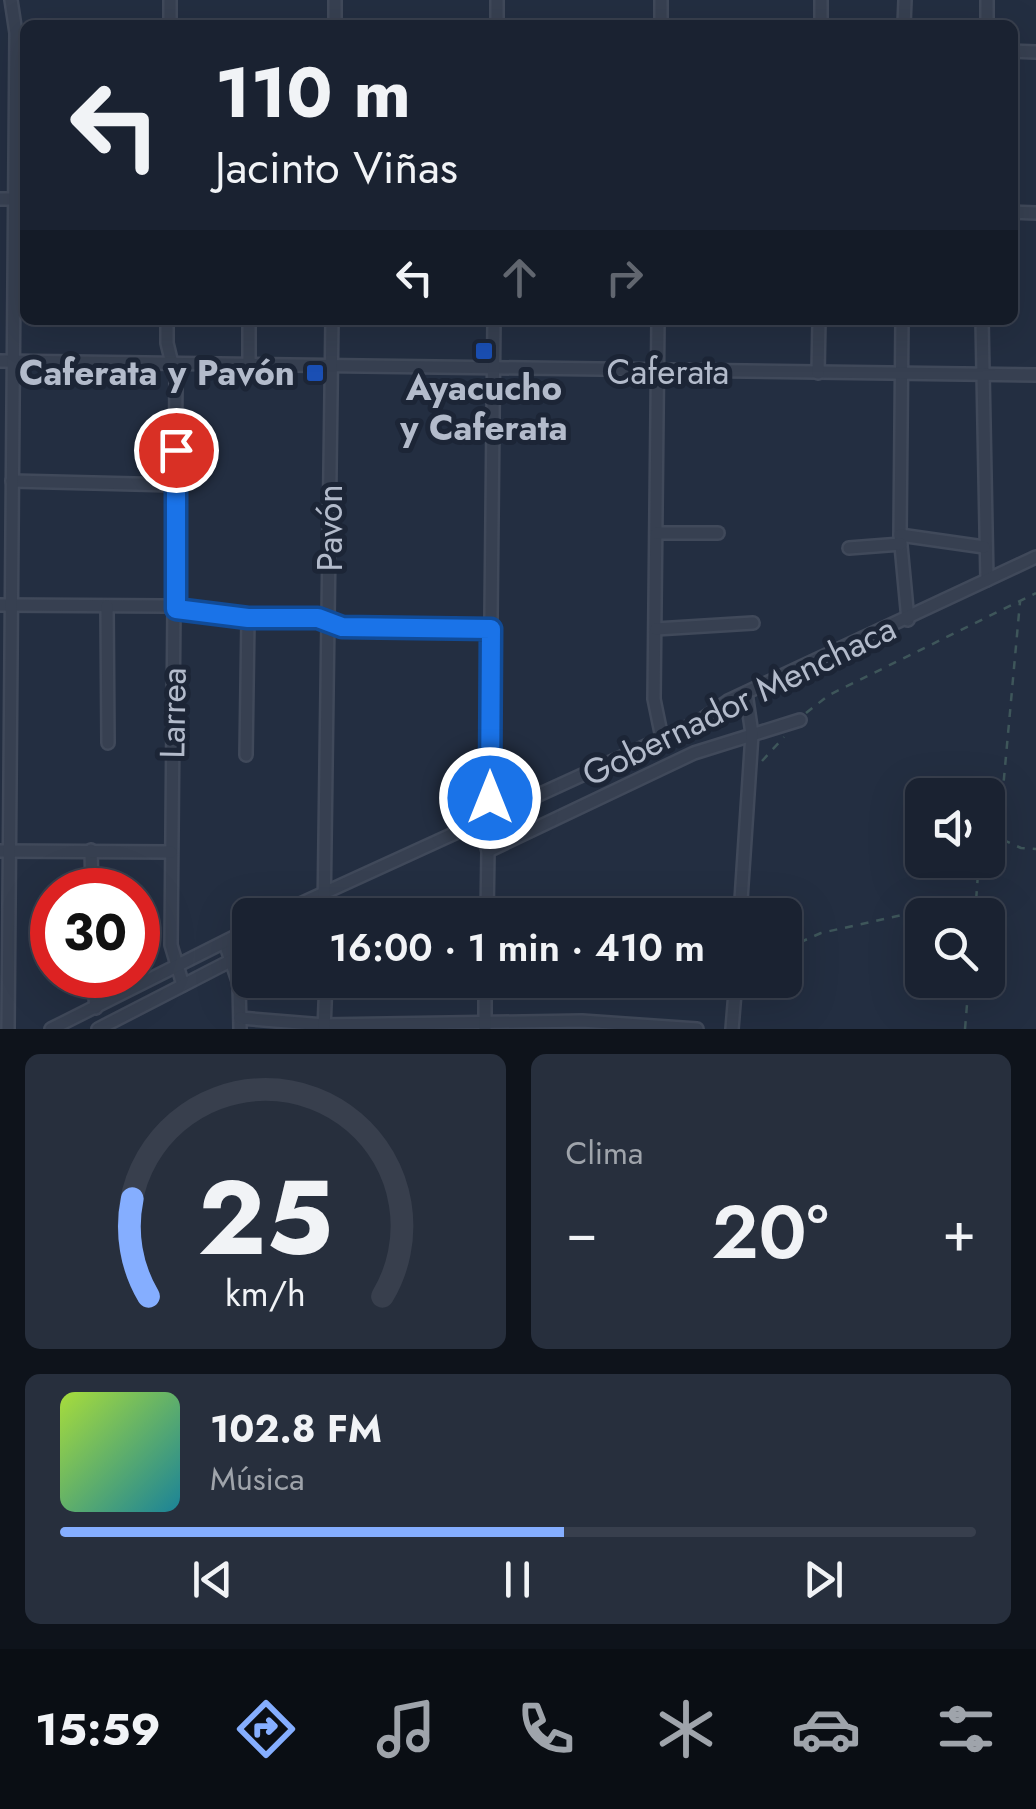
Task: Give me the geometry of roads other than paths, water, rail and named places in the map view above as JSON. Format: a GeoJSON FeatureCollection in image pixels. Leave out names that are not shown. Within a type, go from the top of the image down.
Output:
{"type":"FeatureCollection","features":[{"type":"Feature","properties":{"kind":"street"},"geometry":{"type":"LineString","coordinates":[[8,1029],[6,605],[12,481],[6,361],[20,200],[20,33],[11,0]]}},
{"type":"Feature","properties":{"kind":"street"},"geometry":{"type":"LineString","coordinates":[[0,199],[20,200]]}},
{"type":"Feature","properties":{"kind":"street","name":"Larrea"},"geometry":{"type":"LineString","coordinates":[[168,325],[176,380],[171,852],[175,969],[183,985]]}},
{"type":"Feature","properties":{"kind":"street"},"geometry":{"type":"LineString","coordinates":[[249,364],[250,325]]}},
{"type":"Feature","properties":{"kind":"street","name":"Pavón"},"geometry":{"type":"LineString","coordinates":[[323,898],[332,325]]}},
{"type":"Feature","properties":{"kind":"street"},"geometry":{"type":"LineString","coordinates":[[487,898],[484,817],[491,629],[494,325]]}},
{"type":"Feature","properties":{"kind":"street"},"geometry":{"type":"LineString","coordinates":[[658,325],[655,711],[662,738]]}},
{"type":"Feature","properties":{"kind":"street"},"geometry":{"type":"LineString","coordinates":[[818,373],[819,325]]}},
{"type":"Feature","properties":{"kind":"street"},"geometry":{"type":"LineString","coordinates":[[902,325],[900,540],[908,620]]}},
{"type":"Feature","properties":{"kind":"street"},"geometry":{"type":"LineString","coordinates":[[982,325],[987,580]]}},
{"type":"Feature","properties":{"kind":"street","name":"Caferata"},"geometry":{"type":"LineString","coordinates":[[6,361],[658,373],[1036,375]]}},
{"type":"Feature","properties":{"kind":"street"},"geometry":{"type":"LineString","coordinates":[[12,481],[175,484]]}},
{"type":"Feature","properties":{"kind":"street"},"geometry":{"type":"LineString","coordinates":[[657,533],[718,534]]}},
{"type":"Feature","properties":{"kind":"street"},"geometry":{"type":"LineString","coordinates":[[849,548],[900,540],[984,547]]}},
{"type":"Feature","properties":{"kind":"street","name":"Gobernador Menchaca"},"geometry":{"type":"LineString","coordinates":[[314,898],[662,738],[746,693],[908,620],[1036,556]]}},
{"type":"Feature","properties":{"kind":"street"},"geometry":{"type":"LineString","coordinates":[[6,605],[107,606],[248,618],[318,618],[354,628],[491,629]]}},
{"type":"Feature","properties":{"kind":"street"},"geometry":{"type":"LineString","coordinates":[[107,606],[108,742]]}},
{"type":"Feature","properties":{"kind":"street"},"geometry":{"type":"LineString","coordinates":[[246,756],[248,618]]}},
{"type":"Feature","properties":{"kind":"street"},"geometry":{"type":"LineString","coordinates":[[656,629],[752,622]]}},
{"type":"Feature","properties":{"kind":"street"},"geometry":{"type":"LineString","coordinates":[[741,898],[752,734],[746,693]]}},
{"type":"Feature","properties":{"kind":"street"},"geometry":{"type":"LineString","coordinates":[[488,851],[694,753],[800,720]]}},
{"type":"Feature","properties":{"kind":"street"},"geometry":{"type":"LineString","coordinates":[[91,850],[91,868]]}},
{"type":"Feature","properties":{"kind":"street"},"geometry":{"type":"LineString","coordinates":[[5,851],[171,852]]}},
{"type":"Feature","properties":{"kind":"street"},"geometry":{"type":"LineString","coordinates":[[50,1029],[232,939]]}},
{"type":"Feature","properties":{"kind":"street"},"geometry":{"type":"LineString","coordinates":[[98,1029],[232,960],[225,943]]}},
{"type":"Feature","properties":{"kind":"street"},"geometry":{"type":"LineString","coordinates":[[95,998],[96,1008]]}},
{"type":"Feature","properties":{"kind":"street"},"geometry":{"type":"LineString","coordinates":[[237,998],[240,1023],[324,1027],[582,1021],[698,1029]]}},
{"type":"Feature","properties":{"kind":"street"},"geometry":{"type":"LineString","coordinates":[[324,1027],[325,998]]}},
{"type":"Feature","properties":{"kind":"street"},"geometry":{"type":"LineString","coordinates":[[485,1026],[486,998]]}},
{"type":"Feature","properties":{"kind":"street"},"geometry":{"type":"LineString","coordinates":[[732,1029],[735,998]]}},
{"type":"Feature","properties":{"kind":"place","name":"Ayacucho y Caferata"},"geometry":{"type":"Point","coordinates":[484,351]}},
{"type":"Feature","properties":{"kind":"place","name":"Caferata y Pavón"},"geometry":{"type":"Point","coordinates":[315,373]}}]}
